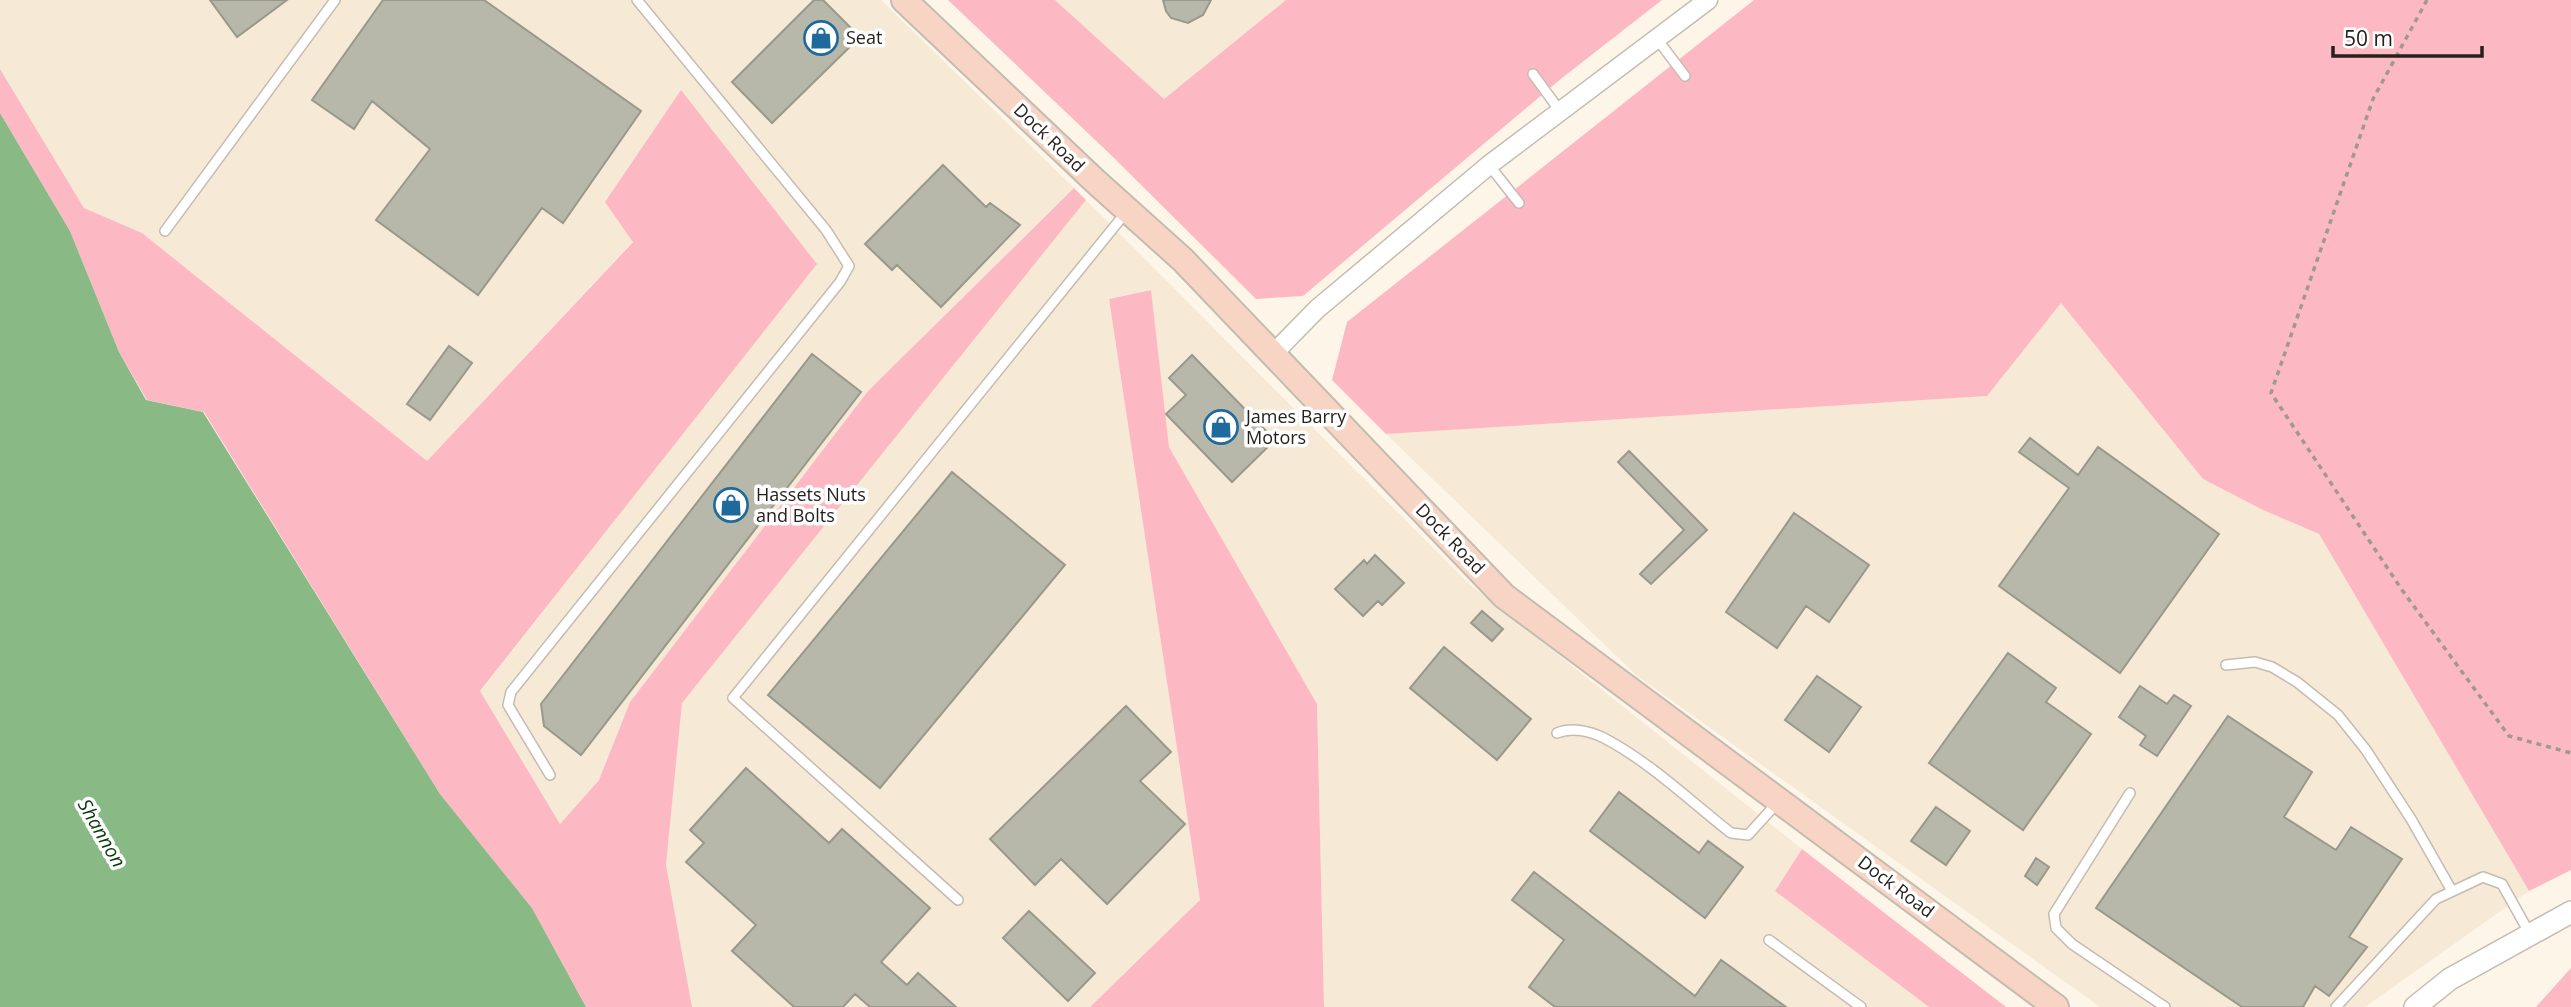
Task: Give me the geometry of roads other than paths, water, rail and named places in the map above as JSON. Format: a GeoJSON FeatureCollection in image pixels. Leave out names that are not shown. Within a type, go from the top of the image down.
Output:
{"type":"FeatureCollection","features":[{"type":"Feature","properties":{"kind":"main road","name":"Dock Road"},"geometry":{"type":"LineString","coordinates":[[904,0],[1094,181],[1183,261],[1504,596],[2056,1007]]}},
{"type":"Feature","properties":{"kind":"street"},"geometry":{"type":"LineString","coordinates":[[1273,354],[1317,309],[1489,166],[1703,2]]}},
{"type":"Feature","properties":{"kind":"street"},"geometry":{"type":"LineString","coordinates":[[2414,1007],[2450,979],[2571,912]]}},
{"type":"Feature","properties":{"kind":"lane"},"geometry":{"type":"LineString","coordinates":[[164,231],[335,0]]}},
{"type":"Feature","properties":{"kind":"lane"},"geometry":{"type":"LineString","coordinates":[[550,775],[508,705],[511,692],[840,282],[849,266],[826,230],[637,0]]}},
{"type":"Feature","properties":{"kind":"lane"},"geometry":{"type":"LineString","coordinates":[[1657,39],[1685,76]]}},
{"type":"Feature","properties":{"kind":"lane"},"geometry":{"type":"LineString","coordinates":[[1533,74],[1560,111]]}},
{"type":"Feature","properties":{"kind":"lane"},"geometry":{"type":"LineString","coordinates":[[1489,166],[1519,203]]}},
{"type":"Feature","properties":{"kind":"lane"},"geometry":{"type":"LineString","coordinates":[[958,900],[733,698],[1128,210]]}},
{"type":"Feature","properties":{"kind":"lane"},"geometry":{"type":"LineString","coordinates":[[2226,665],[2255,662],[2272,667],[2297,682],[2338,715],[2366,750],[2411,819],[2452,891]]}},
{"type":"Feature","properties":{"kind":"lane"},"geometry":{"type":"LineString","coordinates":[[1557,733],[1574,729],[1603,738],[1645,765],[1731,833],[1748,835],[1779,801]]}},
{"type":"Feature","properties":{"kind":"lane"},"geometry":{"type":"LineString","coordinates":[[2130,793],[2054,914],[2056,928],[2072,944],[2165,1007]]}},
{"type":"Feature","properties":{"kind":"lane"},"geometry":{"type":"LineString","coordinates":[[2336,1007],[2436,899],[2483,877],[2502,884],[2530,934]]}},
{"type":"Feature","properties":{"kind":"lane"},"geometry":{"type":"LineString","coordinates":[[1769,940],[1861,1007]]}},
{"type":"Feature","properties":{"kind":"water","name":"Shannon"},"geometry":{"type":"Polygon","coordinates":[[[0,113],[70,231],[119,352],[146,400],[203,412],[440,794],[532,908],[586,1007],[0,1007],[0,113]]]}},
{"type":"Feature","properties":{"kind":"place","name":"Seat"},"geometry":{"type":"Point","coordinates":[821,38]}},
{"type":"Feature","properties":{"kind":"place","name":"James Barry Motors"},"geometry":{"type":"Point","coordinates":[1221,427]}},
{"type":"Feature","properties":{"kind":"place","name":"Hassets Nuts and Bolts"},"geometry":{"type":"Point","coordinates":[731,505]}}]}
